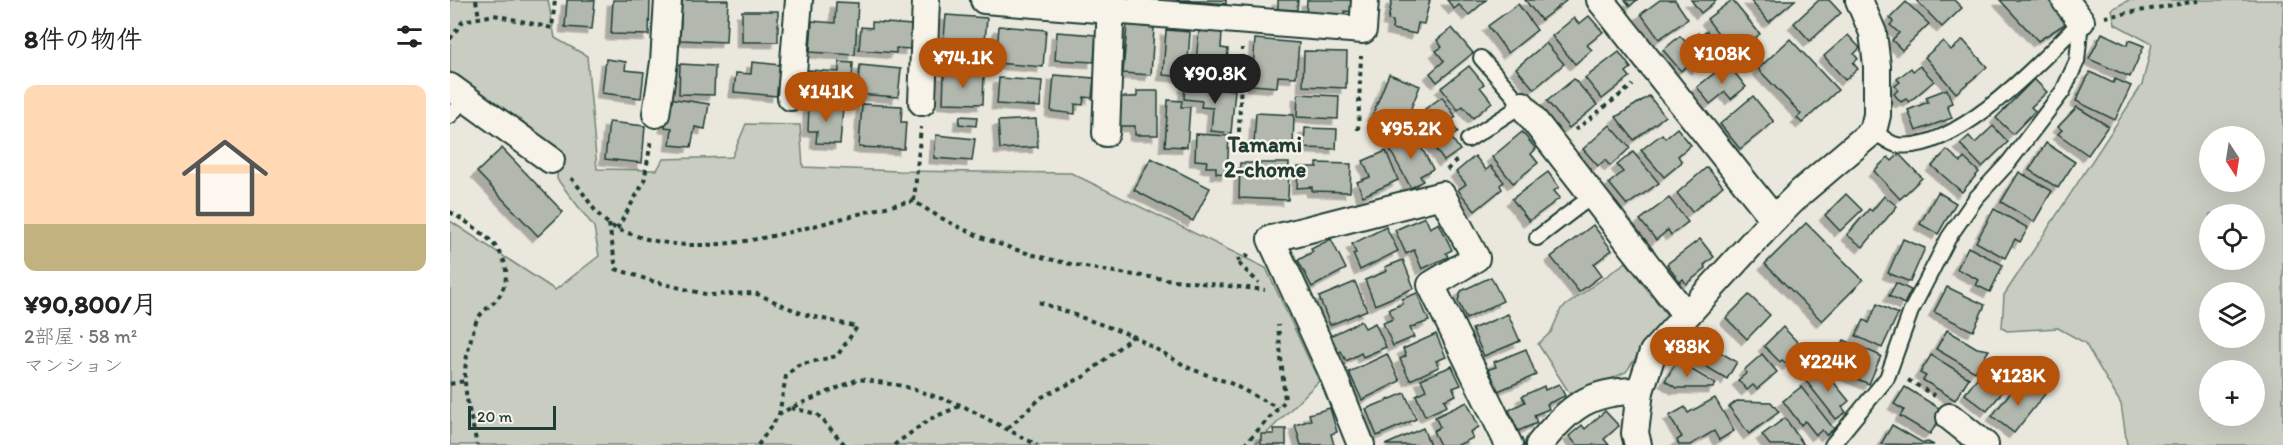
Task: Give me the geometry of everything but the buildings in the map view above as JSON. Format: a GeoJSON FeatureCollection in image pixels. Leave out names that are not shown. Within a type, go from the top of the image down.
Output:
{"type":"FeatureCollection","features":[{"type":"Feature","properties":{"kind":"street"},"geometry":{"type":"LineString","coordinates":[[656,114],[664,62],[668,0]]}},
{"type":"Feature","properties":{"kind":"street"},"geometry":{"type":"LineString","coordinates":[[791,97],[799,0]]}},
{"type":"Feature","properties":{"kind":"street"},"geometry":{"type":"LineString","coordinates":[[922,102],[926,0]]}},
{"type":"Feature","properties":{"kind":"street"},"geometry":{"type":"LineString","coordinates":[[984,0],[1241,13],[1363,30],[1365,0]]}},
{"type":"Feature","properties":{"kind":"street"},"geometry":{"type":"LineString","coordinates":[[1600,0],[1774,219]]}},
{"type":"Feature","properties":{"kind":"street"},"geometry":{"type":"LineString","coordinates":[[1638,445],[1635,433],[1640,391],[1653,352],[1774,219],[1818,177],[1873,131],[1877,115],[1877,66],[1873,33],[1859,0]]}},
{"type":"Feature","properties":{"kind":"street"},"geometry":{"type":"LineString","coordinates":[[2065,0],[2081,21]]}},
{"type":"Feature","properties":{"kind":"street"},"geometry":{"type":"LineString","coordinates":[[1106,133],[1111,5]]}},
{"type":"Feature","properties":{"kind":"street"},"geometry":{"type":"LineString","coordinates":[[455,101],[550,160]]}},
{"type":"Feature","properties":{"kind":"street"},"geometry":{"type":"LineString","coordinates":[[1522,105],[1686,315]]}},
{"type":"Feature","properties":{"kind":"street"},"geometry":{"type":"LineString","coordinates":[[1361,445],[1331,370],[1271,238],[1442,195],[1476,258],[1431,285],[1509,445]]}},
{"type":"Feature","properties":{"kind":"street"},"geometry":{"type":"LineString","coordinates":[[1539,445],[1562,416],[1584,402],[1614,390],[1640,391]]}},
{"type":"Feature","properties":{"kind":"street"},"geometry":{"type":"LineString","coordinates":[[1950,417],[1978,443]]}},
{"type":"Feature","properties":{"kind":"lane"},"geometry":{"type":"LineString","coordinates":[[1873,131],[1896,145],[1923,143],[1958,130],[2013,87],[2081,21]]}},
{"type":"Feature","properties":{"kind":"lane"},"geometry":{"type":"LineString","coordinates":[[1832,445],[1887,378],[1911,311],[1949,237],[1976,198],[2009,162],[2063,91],[2077,61],[2081,21]]}},
{"type":"Feature","properties":{"kind":"lane"},"geometry":{"type":"LineString","coordinates":[[1468,140],[1522,105],[1481,58]]}},
{"type":"Feature","properties":{"kind":"lane"},"geometry":{"type":"LineString","coordinates":[[1537,238],[1592,196]]}},
{"type":"Feature","properties":{"kind":"path"},"geometry":{"type":"LineString","coordinates":[[476,0],[479,17]]}},
{"type":"Feature","properties":{"kind":"path"},"geometry":{"type":"LineString","coordinates":[[450,39],[463,21],[494,15],[552,28],[555,0]]}},
{"type":"Feature","properties":{"kind":"path"},"geometry":{"type":"LineString","coordinates":[[2081,21],[2202,0]]}},
{"type":"Feature","properties":{"kind":"path"},"geometry":{"type":"LineString","coordinates":[[1239,132],[1241,13]]}},
{"type":"Feature","properties":{"kind":"path"},"geometry":{"type":"LineString","coordinates":[[1358,130],[1362,55]]}},
{"type":"Feature","properties":{"kind":"path"},"geometry":{"type":"LineString","coordinates":[[1554,146],[1655,68]]}},
{"type":"Feature","properties":{"kind":"path"},"geometry":{"type":"LineString","coordinates":[[914,201],[920,156],[922,102]]}},
{"type":"Feature","properties":{"kind":"path"},"geometry":{"type":"LineString","coordinates":[[617,229],[644,182],[656,114]]}},
{"type":"Feature","properties":{"kind":"path"},"geometry":{"type":"LineString","coordinates":[[1442,195],[1448,169],[1468,150],[1468,140]]}},
{"type":"Feature","properties":{"kind":"path"},"geometry":{"type":"LineString","coordinates":[[550,160],[574,180],[591,207],[609,224],[652,242],[698,245],[750,241],[914,201],[933,214],[990,239],[1063,263],[1096,271],[1267,290]]}},
{"type":"Feature","properties":{"kind":"path"},"geometry":{"type":"LineString","coordinates":[[450,212],[477,228],[503,253],[507,279],[499,297],[477,319],[465,381],[477,445]]}},
{"type":"Feature","properties":{"kind":"path"},"geometry":{"type":"LineString","coordinates":[[609,224],[616,269],[652,281],[709,295],[755,293],[803,314],[857,327],[837,356],[798,365],[786,375],[779,415]]}},
{"type":"Feature","properties":{"kind":"path"},"geometry":{"type":"LineString","coordinates":[[1236,261],[1267,290],[1270,301]]}},
{"type":"Feature","properties":{"kind":"path"},"geometry":{"type":"LineString","coordinates":[[1039,302],[1133,336],[1191,369],[1230,383],[1278,408]]}},
{"type":"Feature","properties":{"kind":"path"},"geometry":{"type":"LineString","coordinates":[[1244,445],[1286,401],[1280,332],[1276,321]]}},
{"type":"Feature","properties":{"kind":"path"},"geometry":{"type":"LineString","coordinates":[[1008,428],[1042,397],[1085,376],[1133,336]]}},
{"type":"Feature","properties":{"kind":"path"},"geometry":{"type":"LineString","coordinates":[[758,445],[779,415],[790,408],[859,379],[903,386],[961,405],[1037,445]]}},
{"type":"Feature","properties":{"kind":"path"},"geometry":{"type":"LineString","coordinates":[[450,384],[465,381]]}},
{"type":"Feature","properties":{"kind":"path"},"geometry":{"type":"LineString","coordinates":[[894,445],[930,419],[961,405]]}},
{"type":"Feature","properties":{"kind":"path"},"geometry":{"type":"LineString","coordinates":[[790,408],[817,414],[845,445]]}},
{"type":"Feature","properties":{"kind":"shaded area"},"geometry":{"type":"Polygon","coordinates":[[[450,0],[548,0],[555,38],[587,56],[597,169],[657,170],[663,159],[732,157],[746,124],[800,125],[803,167],[898,171],[1071,173],[1266,268],[1319,381],[1255,445],[450,445],[450,221],[555,290],[599,256],[594,227],[557,179],[558,153],[450,71],[450,0]]]}},
{"type":"Feature","properties":{"kind":"shaded area"},"geometry":{"type":"Polygon","coordinates":[[[2129,0],[2283,0],[2283,445],[2127,445],[2121,404],[2085,343],[2058,328],[2007,331],[2002,328],[2004,295],[2142,85],[2152,44],[2115,24],[2112,9],[2129,0]]]}},
{"type":"Feature","properties":{"kind":"shaded area"},"geometry":{"type":"Polygon","coordinates":[[[1626,262],[1670,319],[1642,349],[1626,372],[1572,397],[1538,344],[1551,332],[1561,309],[1626,262]]]}},
{"type":"Feature","properties":{"kind":"district","name":"Tamami 2-chome"},"geometry":{"type":"Point","coordinates":[1265,156]}}]}
